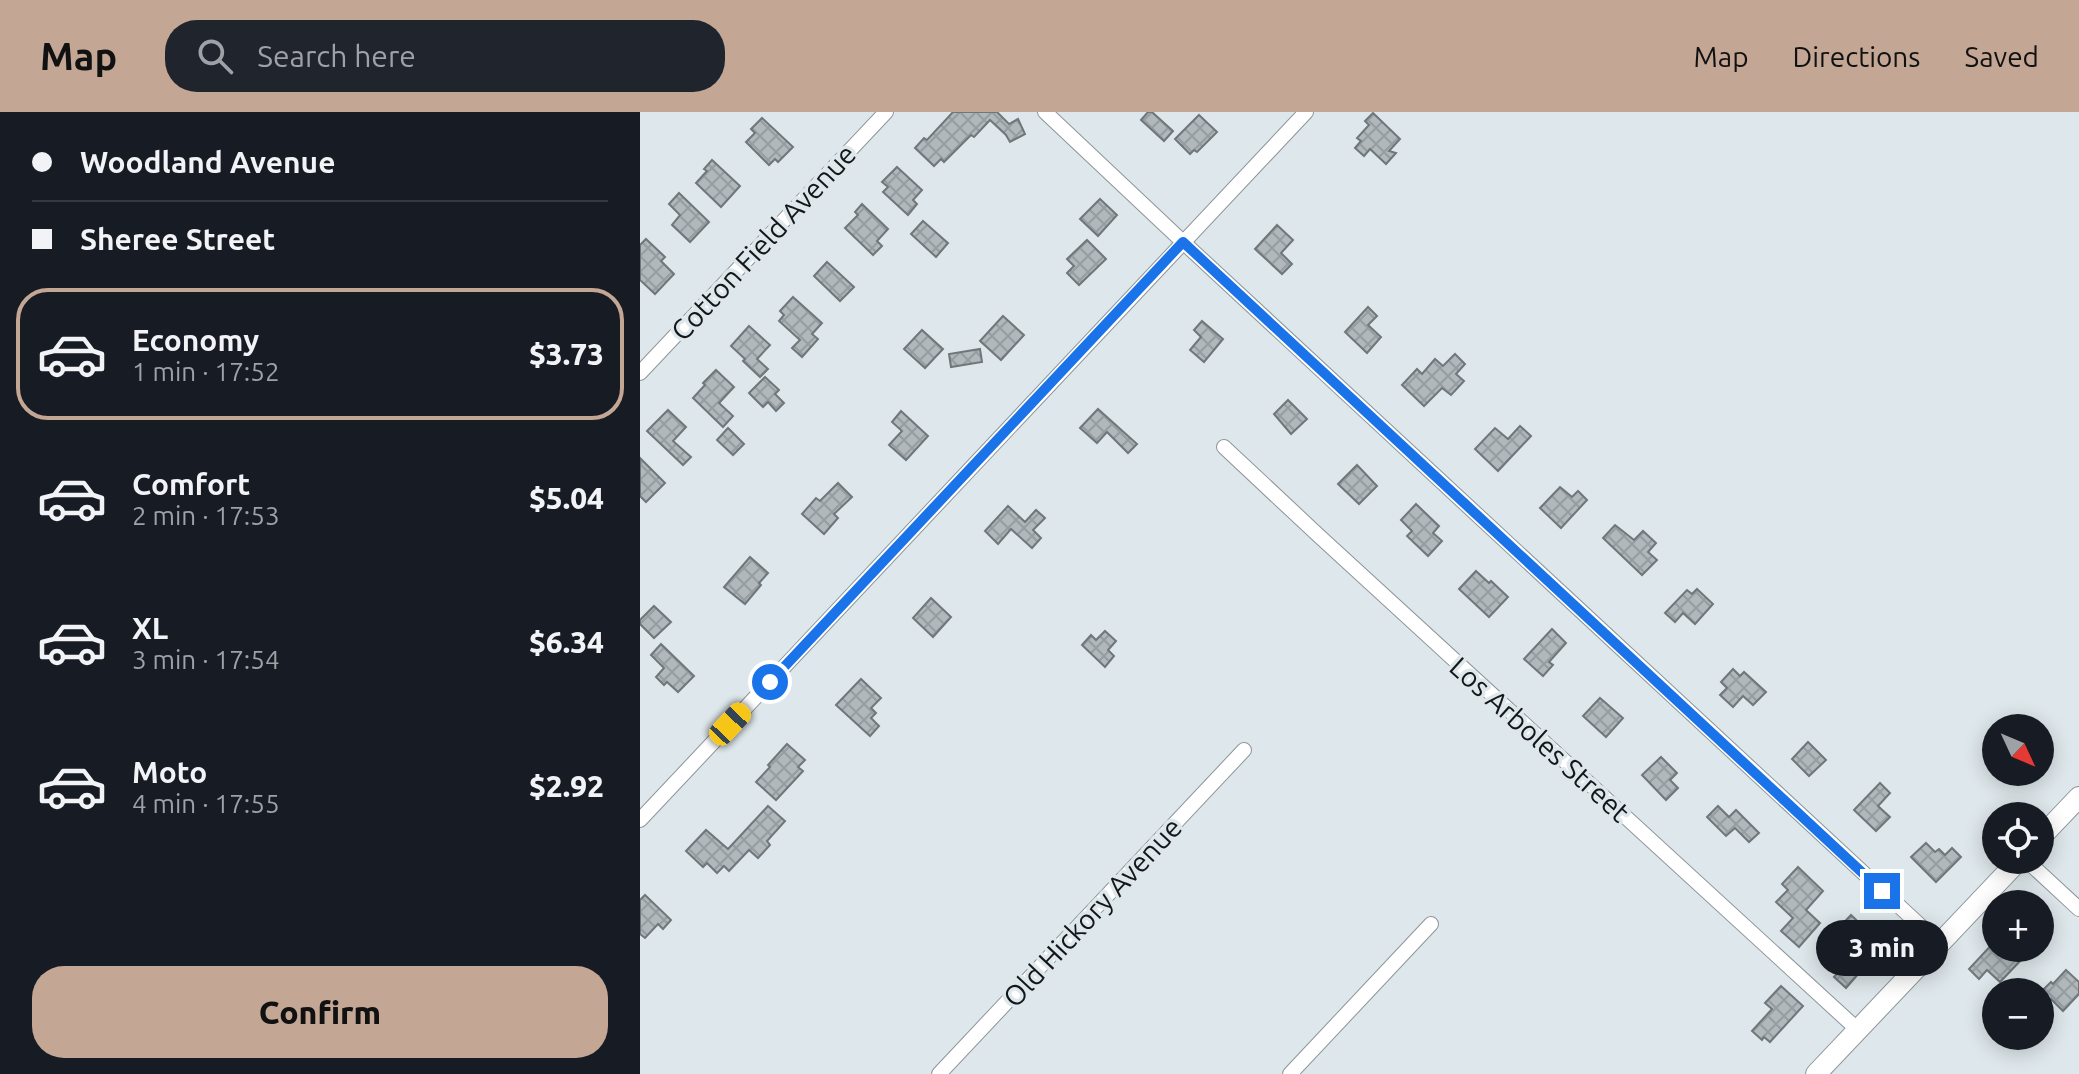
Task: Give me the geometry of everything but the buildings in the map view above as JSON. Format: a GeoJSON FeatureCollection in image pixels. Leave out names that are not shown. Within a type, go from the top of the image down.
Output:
{"type":"FeatureCollection","features":[{"type":"Feature","properties":{"kind":"street","name":"Cotton Field Avenue"},"geometry":{"type":"LineString","coordinates":[[640,373],[886,112]]}},
{"type":"Feature","properties":{"kind":"street"},"geometry":{"type":"LineString","coordinates":[[1045,112],[1940,944]]}},
{"type":"Feature","properties":{"kind":"street"},"geometry":{"type":"LineString","coordinates":[[640,820],[1306,112]]}},
{"type":"Feature","properties":{"kind":"street","name":"Los Arboles Street"},"geometry":{"type":"LineString","coordinates":[[1224,447],[1858,1030]]}},
{"type":"Feature","properties":{"kind":"street","name":"Old Hickory Avenue"},"geometry":{"type":"LineString","coordinates":[[939,1074],[1244,750]]}},
{"type":"Feature","properties":{"kind":"street"},"geometry":{"type":"LineString","coordinates":[[2054,823],[2079,797]]}},
{"type":"Feature","properties":{"kind":"street"},"geometry":{"type":"LineString","coordinates":[[1816,1074],[2006,874]]}},
{"type":"Feature","properties":{"kind":"street"},"geometry":{"type":"LineString","coordinates":[[2041,874],[2079,909]]}},
{"type":"Feature","properties":{"kind":"street"},"geometry":{"type":"LineString","coordinates":[[1290,1074],[1431,924]]}},
{"type":"Feature","properties":{"kind":"route"},"geometry":{"type":"LineString","coordinates":[[770,682],[1183,242],[1882,891]]}}]}
